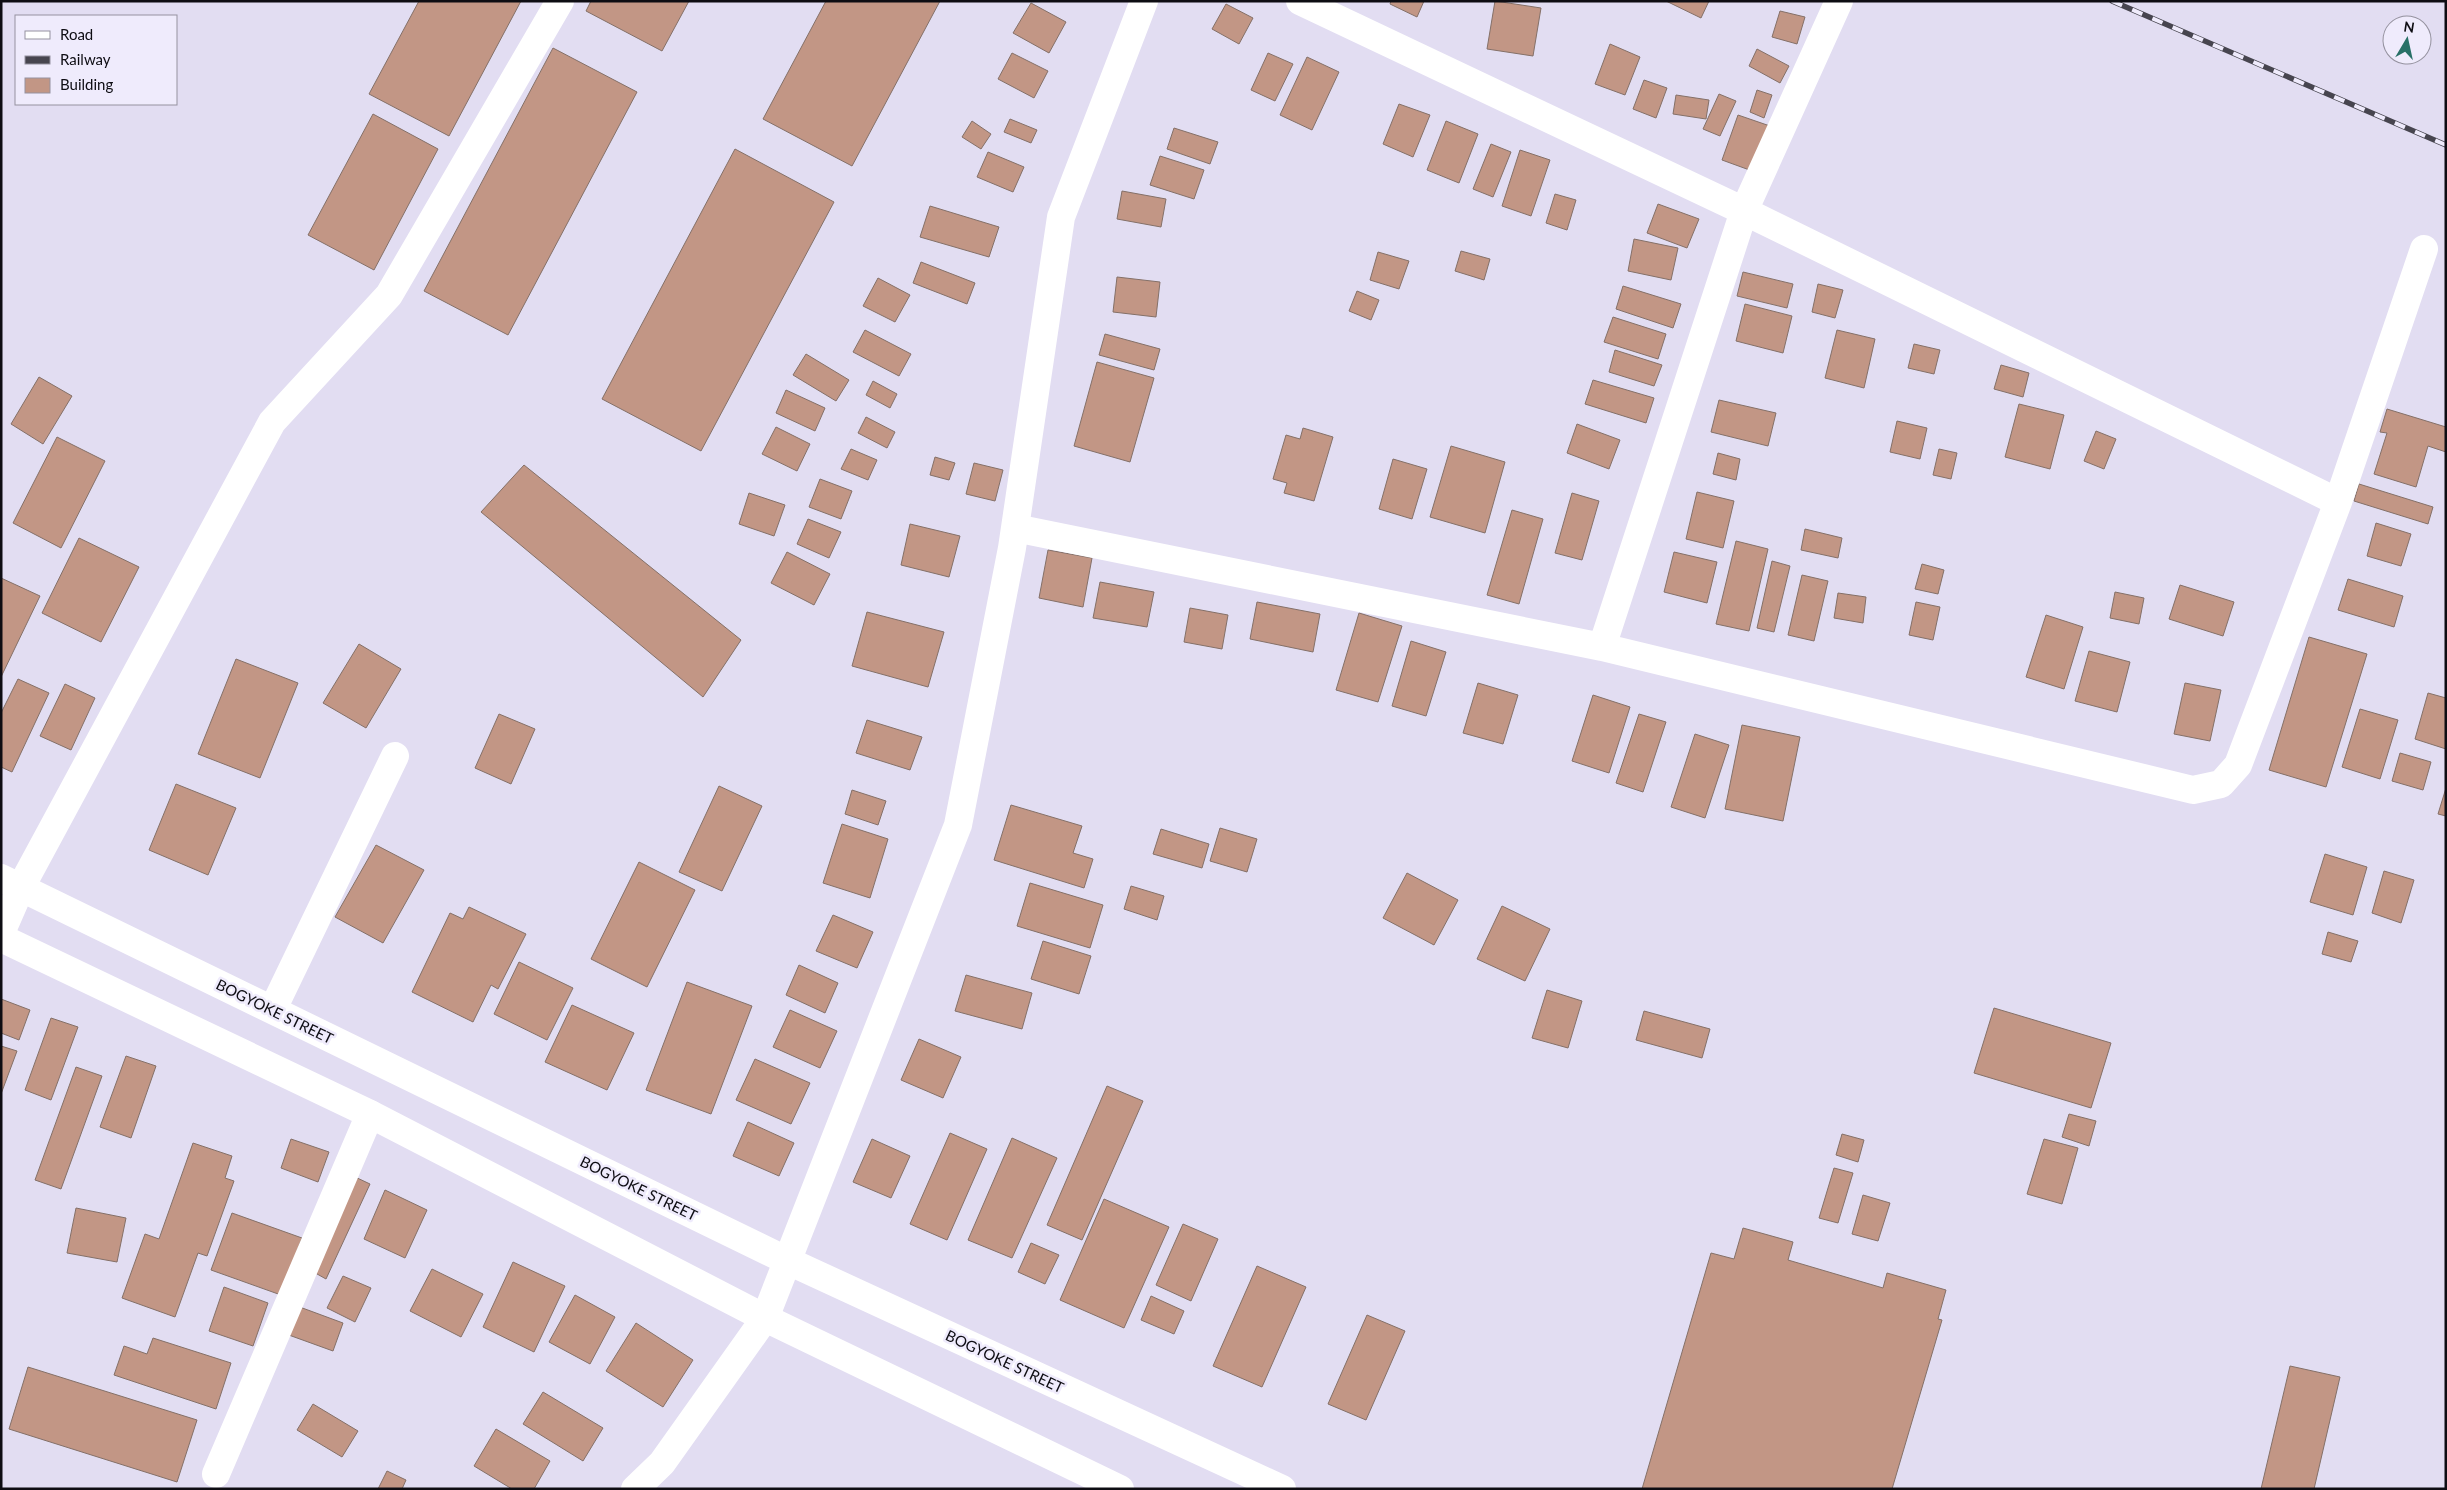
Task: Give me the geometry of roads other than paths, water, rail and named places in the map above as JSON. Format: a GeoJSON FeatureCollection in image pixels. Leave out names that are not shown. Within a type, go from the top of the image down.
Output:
{"type":"FeatureCollection","features":[{"type":"Feature","properties":{"kind":"street"},"geometry":{"type":"LineString","coordinates":[[1,933],[11,883],[272,422],[388,295],[560,1]]}},
{"type":"Feature","properties":{"kind":"street"},"geometry":{"type":"LineString","coordinates":[[635,1489],[662,1463],[765,1318],[958,825],[1015,528],[1061,216],[1144,1]]}},
{"type":"Feature","properties":{"kind":"street"},"geometry":{"type":"LineString","coordinates":[[1300,1],[1744,211],[2338,502]]}},
{"type":"Feature","properties":{"kind":"street"},"geometry":{"type":"LineString","coordinates":[[1602,647],[1744,211],[1839,1]]}},
{"type":"Feature","properties":{"kind":"street"},"geometry":{"type":"LineString","coordinates":[[1015,528],[1602,647],[2193,790],[2221,784],[2238,765],[2338,502],[2424,248]]}},
{"type":"Feature","properties":{"kind":"street"},"geometry":{"type":"LineString","coordinates":[[273,1010],[395,756]]}},
{"type":"Feature","properties":{"kind":"street","name":"BOGYOKE STREET"},"geometry":{"type":"LineString","coordinates":[[11,883],[788,1260],[1282,1489]]}},
{"type":"Feature","properties":{"kind":"street"},"geometry":{"type":"LineString","coordinates":[[1,938],[370,1114],[765,1318],[1120,1489]]}},
{"type":"Feature","properties":{"kind":"street"},"geometry":{"type":"LineString","coordinates":[[216,1474],[370,1114]]}},
{"type":"Feature","properties":{"kind":"railway"},"geometry":{"type":"LineString","coordinates":[[2112,1],[2446,145]]}}]}
